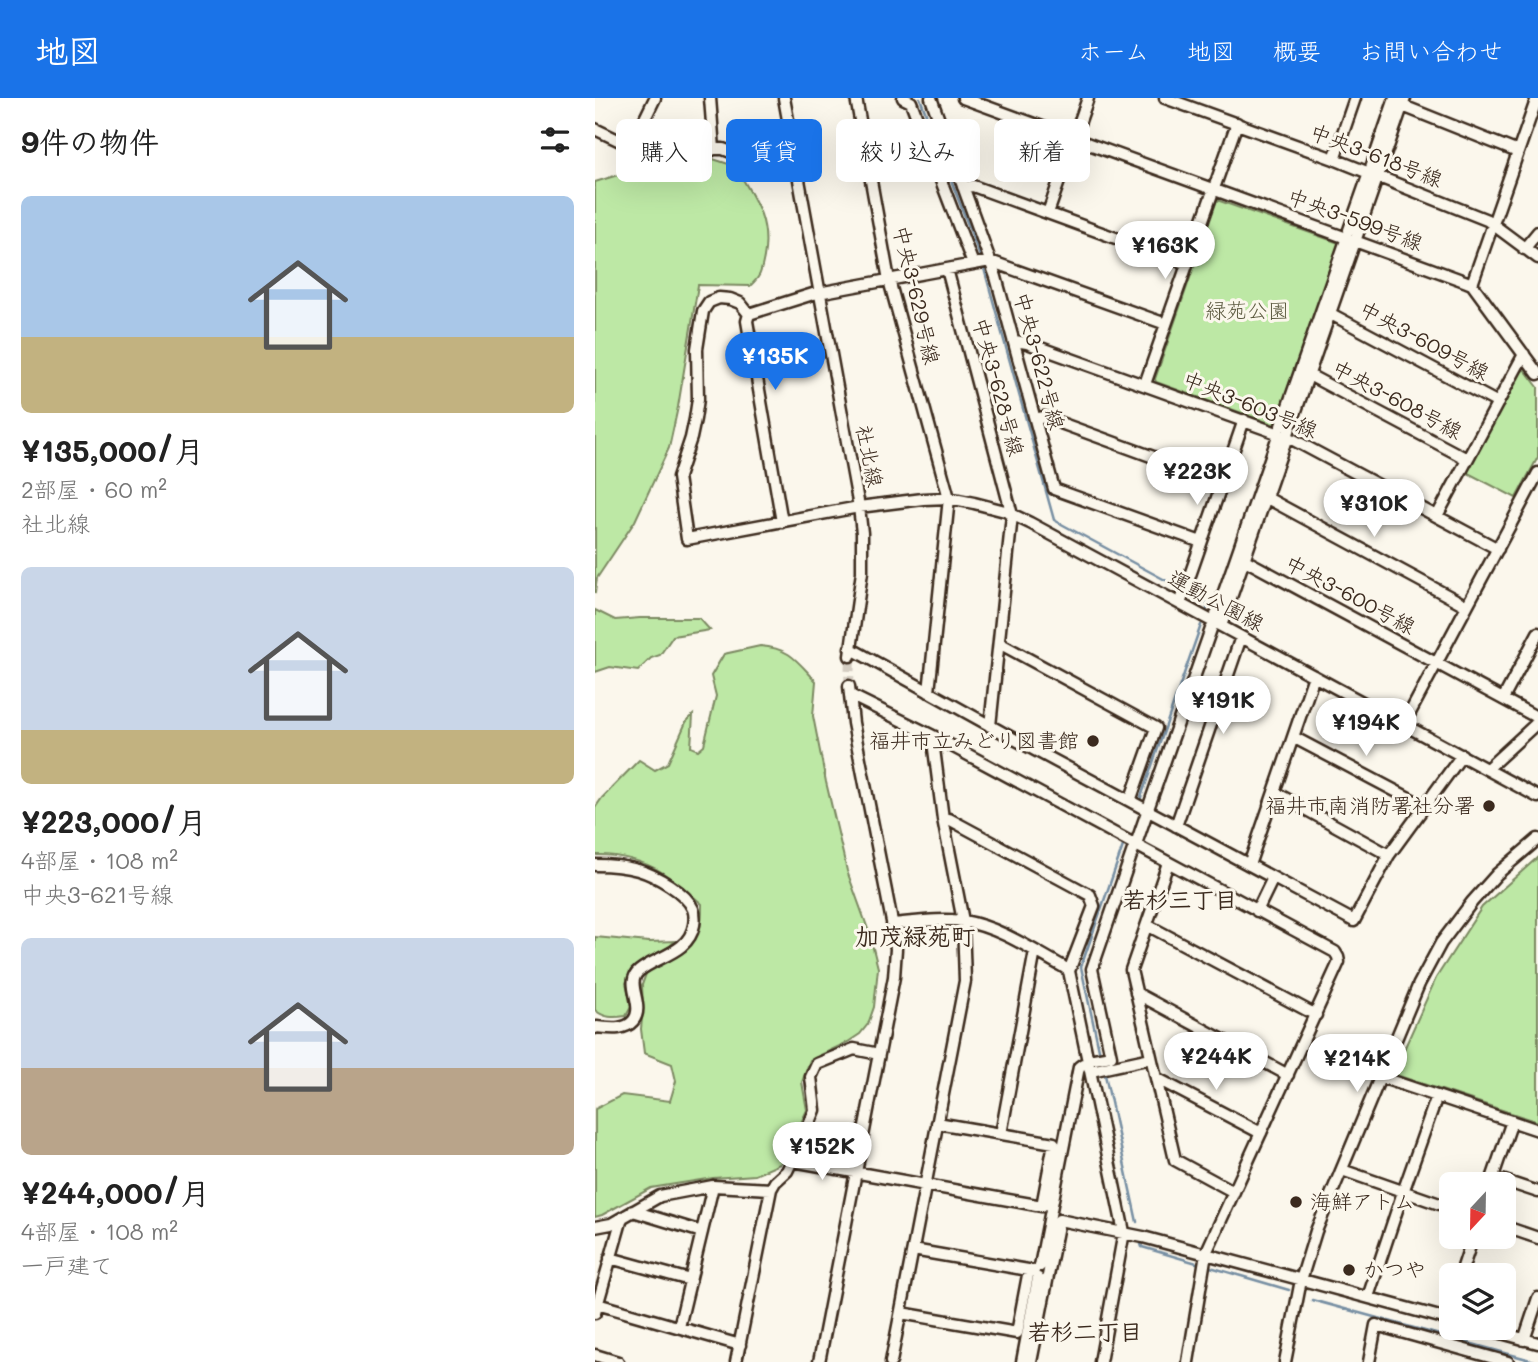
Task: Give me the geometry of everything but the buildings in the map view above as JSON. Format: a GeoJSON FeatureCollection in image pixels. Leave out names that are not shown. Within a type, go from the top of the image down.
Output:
{"type":"FeatureCollection","features":[{"type":"Feature","properties":{"kind":"street"},"geometry":{"type":"LineString","coordinates":[[645,119],[655,98]]}},
{"type":"Feature","properties":{"kind":"street"},"geometry":{"type":"LineString","coordinates":[[710,98],[714,149],[726,150]]}},
{"type":"Feature","properties":{"kind":"street","name":"社北線"},"geometry":{"type":"LineString","coordinates":[[784,98],[788,119]]}},
{"type":"Feature","properties":{"kind":"street","name":"中央3-629号線"},"geometry":{"type":"LineString","coordinates":[[856,98],[889,279],[950,498]]}},
{"type":"Feature","properties":{"kind":"street"},"geometry":{"type":"LineString","coordinates":[[903,98],[911,102],[981,262]]}},
{"type":"Feature","properties":{"kind":"street","name":"中央3-622号線"},"geometry":{"type":"LineString","coordinates":[[931,98],[963,187],[981,262],[1014,341],[1054,489],[1201,542]]}},
{"type":"Feature","properties":{"kind":"street","name":"中央3-599号線"},"geometry":{"type":"LineString","coordinates":[[963,98],[1021,119]]}},
{"type":"Feature","properties":{"kind":"street"},"geometry":{"type":"LineString","coordinates":[[1081,119],[1088,98]]}},
{"type":"Feature","properties":{"kind":"street","name":"中央3-618号線"},"geometry":{"type":"LineString","coordinates":[[1168,98],[1334,159],[1373,178],[1487,220],[1538,258]]}},
{"type":"Feature","properties":{"kind":"street"},"geometry":{"type":"LineString","coordinates":[[1334,159],[1355,98]]}},
{"type":"Feature","properties":{"kind":"street"},"geometry":{"type":"LineString","coordinates":[[1537,98],[1472,284],[1538,374]]}},
{"type":"Feature","properties":{"kind":"street"},"geometry":{"type":"LineString","coordinates":[[1401,101],[1518,152]]}},
{"type":"Feature","properties":{"kind":"street"},"geometry":{"type":"LineString","coordinates":[[1371,168],[1401,101]]}},
{"type":"Feature","properties":{"kind":"street"},"geometry":{"type":"LineString","coordinates":[[1349,230],[1373,178],[1401,101]]}},
{"type":"Feature","properties":{"kind":"street"},"geometry":{"type":"LineString","coordinates":[[1145,384],[1237,123]]}},
{"type":"Feature","properties":{"kind":"street"},"geometry":{"type":"LineString","coordinates":[[595,129],[616,139]]}},
{"type":"Feature","properties":{"kind":"street","name":"中央3-599号線"},"geometry":{"type":"LineString","coordinates":[[1090,144],[1472,284]]}},
{"type":"Feature","properties":{"kind":"street"},"geometry":{"type":"LineString","coordinates":[[1216,615],[1331,314],[1357,240],[1373,178]]}},
{"type":"Feature","properties":{"kind":"street","name":"社北線"},"geometry":{"type":"LineString","coordinates":[[799,182],[862,533],[862,572],[850,652],[929,692]]}},
{"type":"Feature","properties":{"kind":"street"},"geometry":{"type":"LineString","coordinates":[[1048,214],[1059,182]]}},
{"type":"Feature","properties":{"kind":"street"},"geometry":{"type":"LineString","coordinates":[[963,187],[973,186],[1187,264]]}},
{"type":"Feature","properties":{"kind":"street"},"geometry":{"type":"LineString","coordinates":[[1524,248],[1538,232]]}},
{"type":"Feature","properties":{"kind":"street"},"geometry":{"type":"LineString","coordinates":[[1281,426],[1345,243]]}},
{"type":"Feature","properties":{"kind":"street"},"geometry":{"type":"LineString","coordinates":[[782,522],[747,321],[749,314],[819,293],[981,262],[1166,324]]}},
{"type":"Feature","properties":{"kind":"street","name":"中央3-628号線"},"geometry":{"type":"LineString","coordinates":[[947,270],[1012,514]]}},
{"type":"Feature","properties":{"kind":"street","name":"運動公園線"},"geometry":{"type":"LineString","coordinates":[[749,314],[740,303],[719,298],[709,302],[703,311],[697,349],[698,400],[691,438],[678,477],[687,539],[913,499],[950,498],[991,507],[1012,514],[1180,604],[1216,628],[1241,637],[1538,797]]}},
{"type":"Feature","properties":{"kind":"street","name":"中央3-609号線"},"geometry":{"type":"LineString","coordinates":[[1331,314],[1498,403]]}},
{"type":"Feature","properties":{"kind":"street","name":"中央3-603号線"},"geometry":{"type":"LineString","coordinates":[[1014,341],[1027,343],[1244,420],[1437,516],[1497,549]]}},
{"type":"Feature","properties":{"kind":"street"},"geometry":{"type":"LineString","coordinates":[[1437,516],[1524,354]]}},
{"type":"Feature","properties":{"kind":"street","name":"中央3-608号線"},"geometry":{"type":"LineString","coordinates":[[1309,375],[1467,459]]}},
{"type":"Feature","properties":{"kind":"street"},"geometry":{"type":"LineString","coordinates":[[1035,419],[1044,417],[1222,482]]}},
{"type":"Feature","properties":{"kind":"street"},"geometry":{"type":"LineString","coordinates":[[1180,604],[1244,420]]}},
{"type":"Feature","properties":{"kind":"street"},"geometry":{"type":"LineString","coordinates":[[1100,1362],[1124,1232],[1098,1063],[1092,969],[1147,811],[1216,628],[1245,560],[1267,498],[1282,438]]}},
{"type":"Feature","properties":{"kind":"street"},"geometry":{"type":"LineString","coordinates":[[1404,724],[1497,549],[1534,493],[1538,474]]}},
{"type":"Feature","properties":{"kind":"street"},"geometry":{"type":"LineString","coordinates":[[950,498],[929,692],[1354,921],[1389,855],[1462,755]]}},
{"type":"Feature","properties":{"kind":"street"},"geometry":{"type":"LineString","coordinates":[[1267,498],[1467,606]]}},
{"type":"Feature","properties":{"kind":"street"},"geometry":{"type":"LineString","coordinates":[[990,726],[1012,514]]}},
{"type":"Feature","properties":{"kind":"street","name":"中央3-600号線"},"geometry":{"type":"LineString","coordinates":[[1245,560],[1538,720]]}},
{"type":"Feature","properties":{"kind":"street"},"geometry":{"type":"LineString","coordinates":[[1503,699],[1538,633]]}},
{"type":"Feature","properties":{"kind":"street"},"geometry":{"type":"LineString","coordinates":[[1176,826],[1241,637]]}},
{"type":"Feature","properties":{"kind":"street"},"geometry":{"type":"LineString","coordinates":[[999,643],[1156,728],[1130,801]]}},
{"type":"Feature","properties":{"kind":"street"},"geometry":{"type":"LineString","coordinates":[[1249,865],[1314,676]]}},
{"type":"Feature","properties":{"kind":"street"},"geometry":{"type":"LineString","coordinates":[[819,1362],[894,977],[896,949],[849,691],[1335,952],[1338,957],[1339,962],[1316,1015],[1206,1256],[1188,1362]]}},
{"type":"Feature","properties":{"kind":"street"},"geometry":{"type":"LineString","coordinates":[[1487,769],[1538,720]]}},
{"type":"Feature","properties":{"kind":"street"},"geometry":{"type":"LineString","coordinates":[[891,1362],[965,981],[964,921],[943,819],[933,741],[935,737]]}},
{"type":"Feature","properties":{"kind":"street"},"geometry":{"type":"LineString","coordinates":[[1293,737],[1424,806]]}},
{"type":"Feature","properties":{"kind":"street"},"geometry":{"type":"LineString","coordinates":[[1274,792],[1389,855]]}},
{"type":"Feature","properties":{"kind":"street"},"geometry":{"type":"LineString","coordinates":[[943,819],[949,819],[1090,895],[1094,906],[1069,971]]}},
{"type":"Feature","properties":{"kind":"street"},"geometry":{"type":"LineString","coordinates":[[1285,1362],[1301,1280],[1316,1231],[1419,984],[1441,943],[1472,902],[1538,839]]}},
{"type":"Feature","properties":{"kind":"street"},"geometry":{"type":"LineString","coordinates":[[1168,863],[1131,970],[1174,1160],[1234,1192]]}},
{"type":"Feature","properties":{"kind":"street"},"geometry":{"type":"LineString","coordinates":[[595,865],[639,870],[655,877],[673,887],[692,905],[695,918],[693,930],[684,945],[636,972],[633,981],[638,1011],[632,1022],[618,1028],[595,1028]]}},
{"type":"Feature","properties":{"kind":"street"},"geometry":{"type":"LineString","coordinates":[[1257,911],[1273,878]]}},
{"type":"Feature","properties":{"kind":"street"},"geometry":{"type":"LineString","coordinates":[[892,924],[964,921],[989,928],[1062,966],[1069,971],[1098,1063]]}},
{"type":"Feature","properties":{"kind":"street"},"geometry":{"type":"LineString","coordinates":[[1147,925],[1316,1015]]}},
{"type":"Feature","properties":{"kind":"street"},"geometry":{"type":"LineString","coordinates":[[1001,1134],[1035,951]]}},
{"type":"Feature","properties":{"kind":"street"},"geometry":{"type":"LineString","coordinates":[[1136,993],[1289,1075]]}},
{"type":"Feature","properties":{"kind":"street"},"geometry":{"type":"LineString","coordinates":[[739,1362],[740,1345],[771,1189],[793,1161],[815,1110],[811,1077],[817,1064],[854,1049],[879,1054]]}},
{"type":"Feature","properties":{"kind":"street"},"geometry":{"type":"LineString","coordinates":[[1031,1362],[1079,1067],[1151,1058]]}},
{"type":"Feature","properties":{"kind":"street"},"geometry":{"type":"LineString","coordinates":[[1380,1077],[1538,1130]]}},
{"type":"Feature","properties":{"kind":"street"},"geometry":{"type":"LineString","coordinates":[[1156,1078],[1261,1133]]}},
{"type":"Feature","properties":{"kind":"street"},"geometry":{"type":"LineString","coordinates":[[1369,1297],[1437,1096]]}},
{"type":"Feature","properties":{"kind":"street"},"geometry":{"type":"LineString","coordinates":[[1494,1172],[1512,1121]]}},
{"type":"Feature","properties":{"kind":"street"},"geometry":{"type":"LineString","coordinates":[[793,1161],[1042,1206],[1054,1143],[937,1123]]}},
{"type":"Feature","properties":{"kind":"street"},"geometry":{"type":"LineString","coordinates":[[1342,1170],[1439,1204]]}},
{"type":"Feature","properties":{"kind":"street"},"geometry":{"type":"LineString","coordinates":[[595,1227],[611,1224],[660,1196],[713,1186],[771,1189]]}},
{"type":"Feature","properties":{"kind":"street"},"geometry":{"type":"LineString","coordinates":[[679,1327],[713,1186]]}},
{"type":"Feature","properties":{"kind":"street"},"geometry":{"type":"LineString","coordinates":[[1516,1187],[1538,1192]]}},
{"type":"Feature","properties":{"kind":"street"},"geometry":{"type":"LineString","coordinates":[[633,1211],[702,1232]]}},
{"type":"Feature","properties":{"kind":"street"},"geometry":{"type":"LineString","coordinates":[[622,1218],[596,1309],[679,1327],[740,1345]]}},
{"type":"Feature","properties":{"kind":"street"},"geometry":{"type":"LineString","coordinates":[[1044,1270],[1059,1220],[1124,1232],[1439,1316]]}},
{"type":"Feature","properties":{"kind":"street"},"geometry":{"type":"LineString","coordinates":[[1516,1230],[1538,1238]]}},
{"type":"Feature","properties":{"kind":"street"},"geometry":{"type":"LineString","coordinates":[[913,1250],[1029,1270],[1044,1270]]}},
{"type":"Feature","properties":{"kind":"street"},"geometry":{"type":"LineString","coordinates":[[610,1258],[690,1280]]}},
{"type":"Feature","properties":{"kind":"street"},"geometry":{"type":"LineString","coordinates":[[901,1313],[1017,1333],[1029,1270]]}},
{"type":"Feature","properties":{"kind":"street"},"geometry":{"type":"LineString","coordinates":[[1022,1362],[1038,1278]]}},
{"type":"Feature","properties":{"kind":"street"},"geometry":{"type":"LineString","coordinates":[[1524,1339],[1538,1298]]}},
{"type":"Feature","properties":{"kind":"street"},"geometry":{"type":"LineString","coordinates":[[1369,1362],[1376,1325],[1508,1362]]}},
{"type":"Feature","properties":{"kind":"street"},"geometry":{"type":"LineString","coordinates":[[1516,1337],[1538,1343]]}},
{"type":"Feature","properties":{"kind":"street"},"geometry":{"type":"LineString","coordinates":[[595,1355],[618,1362]]}},
{"type":"Feature","properties":{"kind":"green space"},"geometry":{"type":"Polygon","coordinates":[[[712,159],[726,163],[726,182],[744,182],[754,198],[763,220],[766,243],[760,273],[750,286],[698,285],[669,448],[635,521],[597,578],[595,593],[595,182],[616,176],[616,182],[712,182],[712,159]]]}},
{"type":"Feature","properties":{"kind":"green space","name":"緑苑公園"},"geometry":{"type":"Polygon","coordinates":[[[1217,200],[1339,243],[1275,425],[1156,382],[1155,379],[1217,200]]]}},
{"type":"Feature","properties":{"kind":"green space"},"geometry":{"type":"Polygon","coordinates":[[[1525,370],[1538,387],[1538,457],[1516,498],[1466,472],[1520,371],[1525,370]]]}},
{"type":"Feature","properties":{"kind":"green space"},"geometry":{"type":"Polygon","coordinates":[[[595,610],[615,620],[699,618],[710,630],[673,636],[660,655],[651,658],[638,671],[610,667],[595,672],[595,610]]]}},
{"type":"Feature","properties":{"kind":"green space"},"geometry":{"type":"Polygon","coordinates":[[[760,646],[786,653],[816,681],[813,716],[826,782],[847,871],[869,932],[878,968],[874,1007],[868,1024],[860,1034],[810,1060],[802,1082],[807,1110],[780,1164],[755,1175],[713,1178],[651,1188],[595,1217],[595,1109],[622,1095],[670,1101],[676,1081],[672,1064],[644,1053],[641,1029],[642,985],[647,971],[678,954],[691,943],[700,927],[702,904],[648,865],[621,857],[595,855],[595,808],[639,760],[655,770],[668,763],[686,722],[693,715],[691,747],[698,750],[704,745],[716,696],[711,676],[724,654],[760,646]]]}},
{"type":"Feature","properties":{"kind":"green space"},"geometry":{"type":"Polygon","coordinates":[[[1538,857],[1538,1122],[1393,1074],[1436,978],[1482,907],[1538,857]]]}},
{"type":"Feature","properties":{"kind":"green space"},"geometry":{"type":"Polygon","coordinates":[[[595,937],[649,942],[675,941],[632,969],[626,983],[632,1005],[626,1016],[609,1017],[595,1010],[595,937]]]}},
{"type":"Feature","properties":{"kind":"waterway"},"geometry":{"type":"LineString","coordinates":[[920,98],[981,259]]}},
{"type":"Feature","properties":{"kind":"waterway"},"geometry":{"type":"LineString","coordinates":[[983,265],[1054,520],[1180,588]]}},
{"type":"Feature","properties":{"kind":"waterway"},"geometry":{"type":"LineString","coordinates":[[1189,593],[1209,604],[1207,609]]}},
{"type":"Feature","properties":{"kind":"waterway"},"geometry":{"type":"LineString","coordinates":[[1140,800],[1201,625]]}},
{"type":"Feature","properties":{"kind":"waterway"},"geometry":{"type":"LineString","coordinates":[[1100,1054],[1081,967],[1123,846]]}},
{"type":"Feature","properties":{"kind":"waterway"},"geometry":{"type":"LineString","coordinates":[[1104,1070],[1137,1222]]}},
{"type":"Feature","properties":{"kind":"waterway"},"geometry":{"type":"LineString","coordinates":[[1141,1244],[1142,1247],[1289,1290]]}},
{"type":"Feature","properties":{"kind":"waterway"},"geometry":{"type":"LineString","coordinates":[[1312,1300],[1538,1362]]}},
{"type":"Feature","properties":{"kind":"tunnel"},"geometry":{"type":"LineString","coordinates":[[849,686],[850,656]]}},
{"type":"Feature","properties":{"kind":"place","name":"福井市立みどり図書館"},"geometry":{"type":"Point","coordinates":[1093,741]}},
{"type":"Feature","properties":{"kind":"place","name":"福井市南消防署社分署"},"geometry":{"type":"Point","coordinates":[1489,806]}},
{"type":"Feature","properties":{"kind":"place","name":"海鮮アトム"},"geometry":{"type":"Point","coordinates":[1296,1202]}},
{"type":"Feature","properties":{"kind":"place","name":"かつや"},"geometry":{"type":"Point","coordinates":[1349,1270]}},
{"type":"Feature","properties":{"kind":"district","name":"若杉三丁目"},"geometry":{"type":"Point","coordinates":[1180,900]}},
{"type":"Feature","properties":{"kind":"district","name":"加茂緑苑町"},"geometry":{"type":"Point","coordinates":[915,937]}},
{"type":"Feature","properties":{"kind":"district","name":"若杉二丁目"},"geometry":{"type":"Point","coordinates":[1085,1332]}}]}
